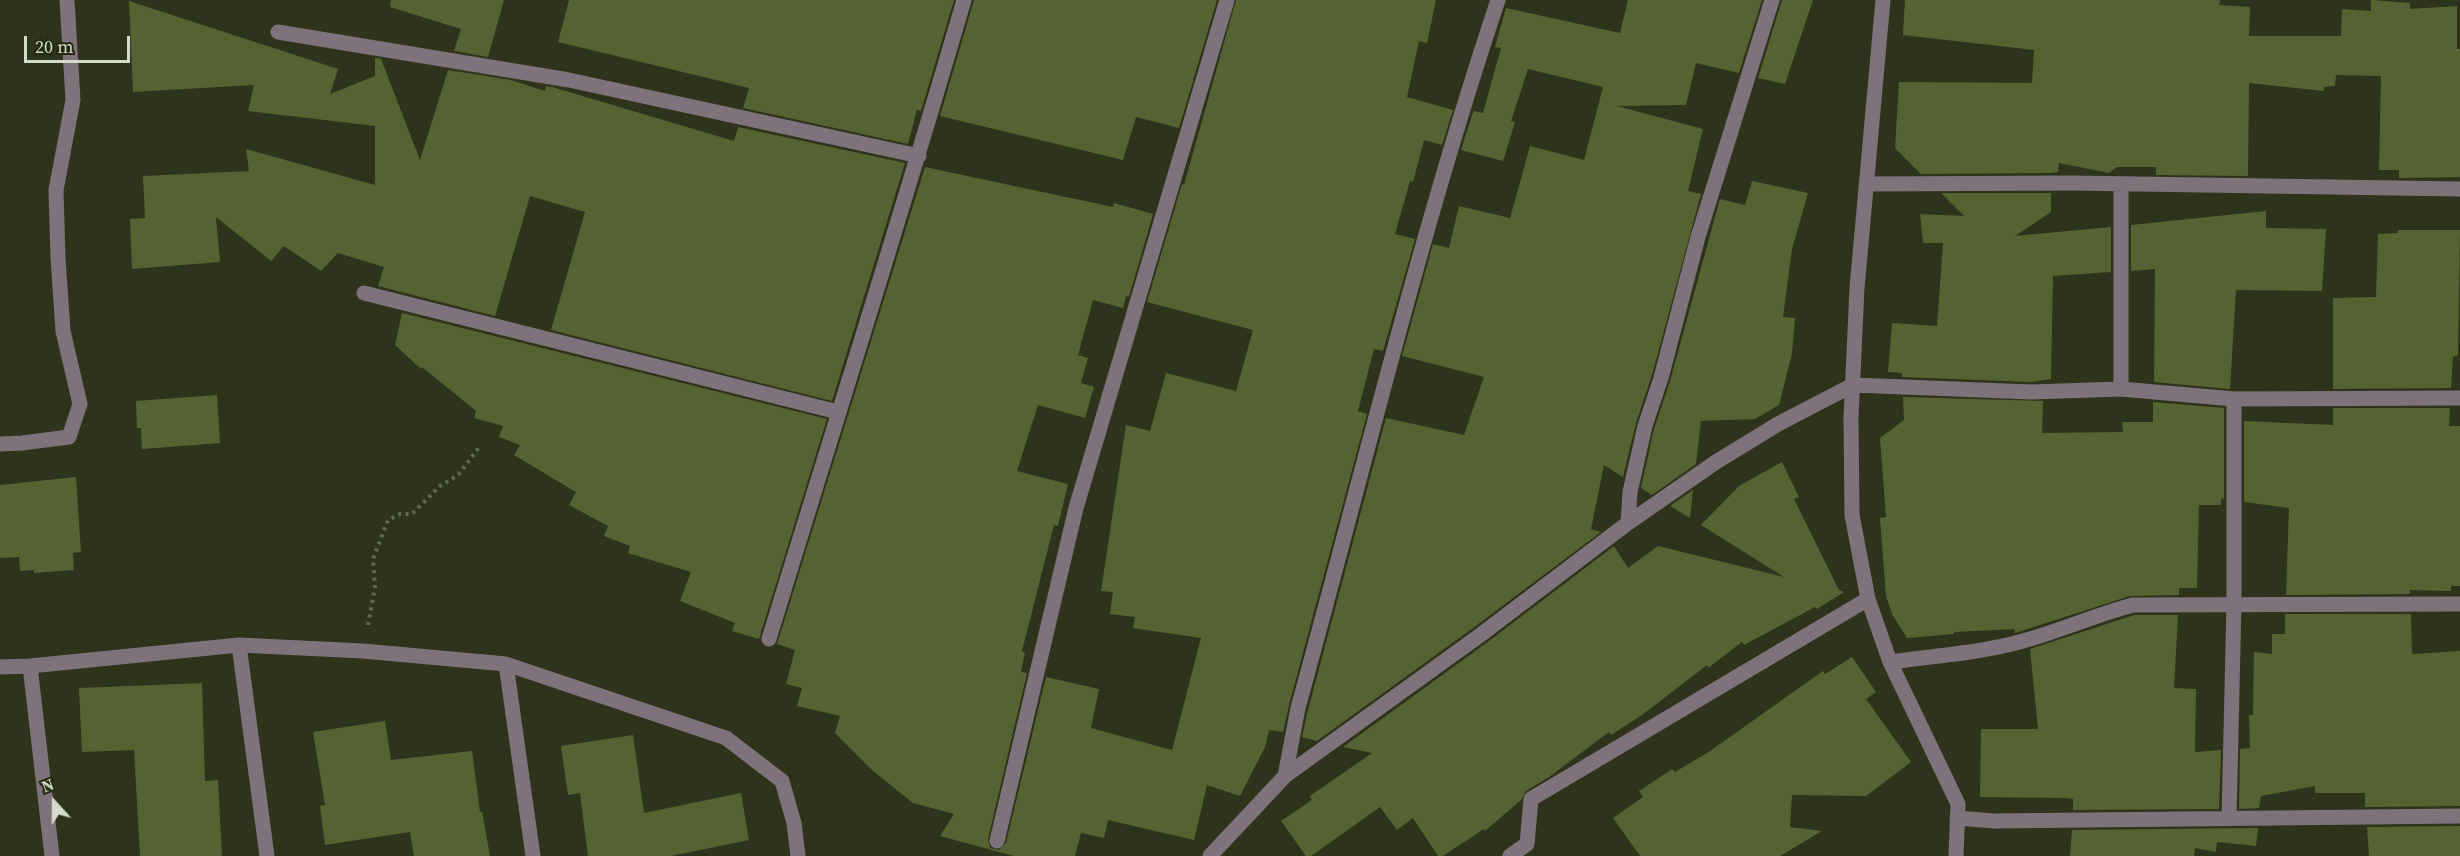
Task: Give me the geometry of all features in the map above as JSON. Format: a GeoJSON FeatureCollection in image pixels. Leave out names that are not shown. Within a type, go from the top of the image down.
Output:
{"type":"FeatureCollection","features":[{"type":"Feature","properties":{"kind":"street"},"geometry":{"type":"LineString","coordinates":[[0,444],[69,437],[80,404],[63,331],[58,258],[56,190],[73,100],[67,0]]}},
{"type":"Feature","properties":{"kind":"street"},"geometry":{"type":"LineString","coordinates":[[770,639],[838,412],[919,156],[964,0]]}},
{"type":"Feature","properties":{"kind":"street"},"geometry":{"type":"LineString","coordinates":[[997,841],[1076,508],[1227,0]]}},
{"type":"Feature","properties":{"kind":"street"},"geometry":{"type":"LineString","coordinates":[[1286,776],[1298,708],[1410,293],[1447,163],[1498,0]]}},
{"type":"Feature","properties":{"kind":"street"},"geometry":{"type":"LineString","coordinates":[[1628,523],[1630,492],[1645,426],[1661,378],[1698,237],[1772,0]]}},
{"type":"Feature","properties":{"kind":"street"},"geometry":{"type":"LineString","coordinates":[[1883,0],[1857,288],[1851,418],[1852,515],[1868,599],[1890,662],[1959,804],[1956,856]]}},
{"type":"Feature","properties":{"kind":"street"},"geometry":{"type":"LineString","coordinates":[[278,32],[569,80],[919,156]]}},
{"type":"Feature","properties":{"kind":"street"},"geometry":{"type":"LineString","coordinates":[[1867,184],[2121,184],[2460,189]]}},
{"type":"Feature","properties":{"kind":"street"},"geometry":{"type":"LineString","coordinates":[[2121,184],[2121,388]]}},
{"type":"Feature","properties":{"kind":"street"},"geometry":{"type":"LineString","coordinates":[[364,293],[838,412]]}},
{"type":"Feature","properties":{"kind":"street"},"geometry":{"type":"LineString","coordinates":[[1210,856],[1286,776],[1479,636],[1628,523],[1716,462],[1778,424],[1852,385],[2031,392],[2121,388],[2234,399],[2460,398]]}},
{"type":"Feature","properties":{"kind":"street"},"geometry":{"type":"LineString","coordinates":[[2229,818],[2234,604],[2234,399]]}},
{"type":"Feature","properties":{"kind":"street"},"geometry":{"type":"LineString","coordinates":[[1510,856],[1527,844],[1531,799],[1868,599]]}},
{"type":"Feature","properties":{"kind":"street"},"geometry":{"type":"LineString","coordinates":[[1890,662],[2022,642],[2133,604],[2460,604]]}},
{"type":"Feature","properties":{"kind":"street"},"geometry":{"type":"LineString","coordinates":[[238,645],[267,856]]}},
{"type":"Feature","properties":{"kind":"street"},"geometry":{"type":"LineString","coordinates":[[0,667],[238,645],[363,651],[506,664],[726,738],[782,781],[794,823],[798,856]]}},
{"type":"Feature","properties":{"kind":"street"},"geometry":{"type":"LineString","coordinates":[[506,664],[533,856]]}},
{"type":"Feature","properties":{"kind":"street"},"geometry":{"type":"LineString","coordinates":[[30,666],[52,856]]}},
{"type":"Feature","properties":{"kind":"street"},"geometry":{"type":"LineString","coordinates":[[1957,818],[1994,821],[2460,816]]}},
{"type":"Feature","properties":{"kind":"path"},"geometry":{"type":"LineString","coordinates":[[363,651],[375,587],[373,559],[388,520],[400,514],[412,514],[440,486],[458,475],[481,445]]}},
{"type":"Feature","properties":{"kind":"building"},"geometry":{"type":"Polygon","coordinates":[[[391,0],[504,0],[488,57],[454,51],[461,29],[390,7],[391,0]]]}},
{"type":"Feature","properties":{"kind":"building"},"geometry":{"type":"Polygon","coordinates":[[[569,0],[954,0],[921,111],[917,110],[908,144],[743,108],[749,88],[558,42],[569,0]]]}},
{"type":"Feature","properties":{"kind":"building"},"geometry":{"type":"Polygon","coordinates":[[[974,0],[1217,0],[1179,128],[1136,117],[1123,160],[940,116],[974,0]]]}},
{"type":"Feature","properties":{"kind":"building"},"geometry":{"type":"Polygon","coordinates":[[[1236,0],[1436,0],[1427,43],[1419,41],[1407,97],[1453,110],[1442,145],[1424,140],[1413,182],[1410,181],[1395,234],[1415,239],[1383,351],[1374,349],[1358,411],[1367,414],[1283,732],[1269,730],[1265,747],[1240,796],[1207,785],[1194,840],[1108,820],[1104,838],[1081,833],[1075,856],[1014,856],[940,836],[954,814],[913,803],[872,770],[835,733],[840,716],[797,706],[802,688],[786,684],[795,650],[777,644],[925,167],[1113,207],[1114,203],[1153,214],[1129,297],[1126,296],[1123,308],[1093,300],[1078,355],[1088,358],[1081,383],[1094,387],[1085,418],[1038,405],[1017,471],[1068,484],[1058,526],[1054,525],[1022,651],[1025,652],[1021,672],[1027,673],[988,839],[990,848],[999,850],[1006,843],[1046,677],[1099,689],[1091,728],[1172,750],[1201,638],[1133,628],[1135,617],[1110,614],[1113,592],[1101,591],[1126,425],[1150,431],[1166,373],[1236,391],[1253,330],[1147,302],[1182,184],[1184,185],[1236,0]]]}},
{"type":"Feature","properties":{"kind":"building"},"geometry":{"type":"Polygon","coordinates":[[[1628,0],[1762,0],[1739,73],[1696,63],[1686,105],[1617,106],[1703,129],[1688,191],[1701,194],[1652,375],[1636,423],[1623,477],[1604,465],[1591,529],[1601,532],[1317,741],[1302,737],[1386,418],[1464,435],[1484,377],[1402,356],[1433,244],[1449,248],[1459,206],[1510,218],[1530,146],[1584,160],[1603,87],[1528,69],[1511,121],[1515,122],[1503,161],[1461,150],[1474,111],[1483,113],[1501,48],[1495,47],[1506,8],[1620,33],[1628,0]]]}},
{"type":"Feature","properties":{"kind":"building"},"geometry":{"type":"Polygon","coordinates":[[[1782,0],[1813,0],[1785,84],[1758,78],[1782,0]]]}},
{"type":"Feature","properties":{"kind":"building"},"geometry":{"type":"Polygon","coordinates":[[[1905,0],[2220,0],[2219,5],[2250,7],[2249,36],[2341,36],[2342,9],[2371,11],[2371,0],[2410,3],[2410,9],[2457,6],[2457,49],[2460,49],[2460,177],[2399,178],[2399,170],[2379,170],[2381,76],[2336,75],[2335,86],[2324,87],[2324,91],[2249,83],[2248,176],[2156,175],[2156,167],[2117,167],[2109,173],[2059,163],[2058,172],[2051,173],[1921,174],[1895,148],[1899,82],[2032,83],[2034,50],[1903,35],[1905,0]]]}},
{"type":"Feature","properties":{"kind":"building"},"geometry":{"type":"Polygon","coordinates":[[[129,1],[338,69],[330,94],[375,76],[375,58],[381,59],[420,160],[448,70],[511,80],[545,91],[546,86],[552,87],[734,141],[738,127],[905,163],[832,401],[551,330],[585,212],[530,196],[495,316],[378,286],[384,267],[338,253],[321,271],[284,246],[271,261],[216,217],[220,262],[132,269],[130,219],[145,218],[143,176],[249,171],[246,149],[375,185],[375,126],[248,111],[254,85],[133,92],[129,1]]]}},
{"type":"Feature","properties":{"kind":"building"},"geometry":{"type":"Polygon","coordinates":[[[1752,181],[1808,193],[1792,249],[1783,317],[1795,318],[1792,354],[1779,405],[1755,419],[1701,421],[1696,464],[1652,495],[1641,488],[1654,429],[1670,381],[1720,199],[1745,205],[1752,181]]]}},
{"type":"Feature","properties":{"kind":"building"},"geometry":{"type":"Polygon","coordinates":[[[1941,193],[2051,193],[2051,212],[2015,236],[2111,227],[2111,272],[2053,276],[2051,379],[2031,382],[1902,377],[1902,373],[1888,372],[1892,323],[1937,326],[1943,243],[1923,243],[1920,214],[1964,216],[1941,193]]]}},
{"type":"Feature","properties":{"kind":"building"},"geometry":{"type":"Polygon","coordinates":[[[2266,211],[2266,228],[2326,229],[2322,291],[2236,290],[2230,389],[2154,382],[2155,269],[2131,271],[2131,225],[2266,211]]]}},
{"type":"Feature","properties":{"kind":"building"},"geometry":{"type":"Polygon","coordinates":[[[2398,230],[2460,230],[2458,355],[2453,357],[2451,388],[2333,389],[2333,298],[2376,297],[2378,234],[2398,233],[2398,230]]]}},
{"type":"Feature","properties":{"kind":"building"},"geometry":{"type":"Polygon","coordinates":[[[402,313],[827,419],[759,639],[732,631],[735,623],[680,601],[691,572],[628,553],[630,546],[604,536],[608,526],[569,505],[576,492],[514,455],[520,445],[499,437],[503,426],[474,418],[476,411],[422,367],[421,369],[395,345],[402,313]]]}},
{"type":"Feature","properties":{"kind":"building"},"geometry":{"type":"Polygon","coordinates":[[[217,395],[220,443],[142,449],[141,428],[137,428],[136,401],[217,395]]]}},
{"type":"Feature","properties":{"kind":"building"},"geometry":{"type":"Polygon","coordinates":[[[1903,397],[2043,401],[2042,433],[2123,432],[2122,422],[2153,422],[2153,402],[2224,408],[2224,499],[2221,498],[2221,505],[2199,505],[2197,588],[2179,588],[2179,595],[2130,596],[2015,633],[2014,629],[1954,632],[1954,634],[1907,638],[1892,614],[1886,596],[1880,518],[1886,517],[1880,438],[1904,420],[1903,397]]]}},
{"type":"Feature","properties":{"kind":"building"},"geometry":{"type":"Polygon","coordinates":[[[2333,408],[2450,408],[2449,426],[2460,426],[2460,586],[2451,586],[2451,591],[2410,590],[2410,594],[2286,595],[2289,508],[2244,502],[2244,421],[2333,425],[2333,408]]]}},
{"type":"Feature","properties":{"kind":"building"},"geometry":{"type":"Polygon","coordinates":[[[1782,462],[1799,497],[1794,499],[1839,590],[1844,592],[1817,609],[1815,607],[1744,645],[1742,642],[1708,668],[1707,665],[1642,715],[1611,735],[1609,732],[1549,777],[1526,791],[1521,800],[1485,831],[1484,829],[1443,856],[1438,856],[1413,818],[1397,830],[1380,807],[1311,856],[1306,856],[1281,821],[1312,800],[1310,796],[1372,753],[1343,747],[1485,644],[1614,546],[1628,568],[1658,546],[1784,577],[1701,525],[1739,486],[1782,462]]]}},
{"type":"Feature","properties":{"kind":"building"},"geometry":{"type":"Polygon","coordinates":[[[76,477],[81,552],[73,553],[74,570],[34,573],[34,570],[20,571],[19,557],[0,558],[0,485],[76,477]]]}},
{"type":"Feature","properties":{"kind":"building"},"geometry":{"type":"Polygon","coordinates":[[[1693,490],[1690,518],[1670,506],[1693,490]]]}},
{"type":"Feature","properties":{"kind":"building"},"geometry":{"type":"Polygon","coordinates":[[[2285,614],[2411,614],[2412,654],[2460,651],[2460,806],[2365,807],[2365,793],[2315,793],[2315,786],[2261,796],[2259,808],[2239,809],[2240,749],[2250,748],[2249,715],[2253,715],[2254,652],[2272,654],[2272,634],[2285,634],[2285,614]]]}},
{"type":"Feature","properties":{"kind":"building"},"geometry":{"type":"Polygon","coordinates":[[[2134,615],[2178,615],[2174,688],[2196,689],[2195,752],[2221,750],[2219,809],[2073,810],[2073,799],[2066,798],[1980,797],[1981,729],[2038,729],[2030,649],[2134,615]]]}},
{"type":"Feature","properties":{"kind":"building"},"geometry":{"type":"Polygon","coordinates":[[[1852,657],[1876,692],[1866,699],[1911,762],[1866,796],[1792,795],[1790,827],[1822,831],[1780,856],[1640,856],[1613,818],[1643,797],[1639,791],[1672,769],[1675,772],[1710,751],[1823,671],[1825,674],[1852,657]]]}},
{"type":"Feature","properties":{"kind":"building"},"geometry":{"type":"Polygon","coordinates":[[[202,683],[205,781],[218,780],[222,856],[140,856],[134,750],[82,752],[79,688],[202,683]]]}},
{"type":"Feature","properties":{"kind":"building"},"geometry":{"type":"Polygon","coordinates":[[[385,721],[391,760],[472,751],[480,812],[482,811],[490,856],[414,856],[410,832],[325,845],[320,806],[325,805],[313,732],[385,721]]]}},
{"type":"Feature","properties":{"kind":"building"},"geometry":{"type":"Polygon","coordinates":[[[633,735],[644,813],[741,793],[749,840],[671,856],[588,856],[580,793],[568,795],[561,746],[633,735]]]}},
{"type":"Feature","properties":{"kind":"building"},"geometry":{"type":"Polygon","coordinates":[[[2460,826],[2460,856],[2369,856],[2367,827],[2460,826]]]}},
{"type":"Feature","properties":{"kind":"building"},"geometry":{"type":"Polygon","coordinates":[[[2258,828],[2256,846],[2217,842],[2216,852],[2195,848],[2194,856],[2070,856],[2072,830],[2258,828]]]}}]}
